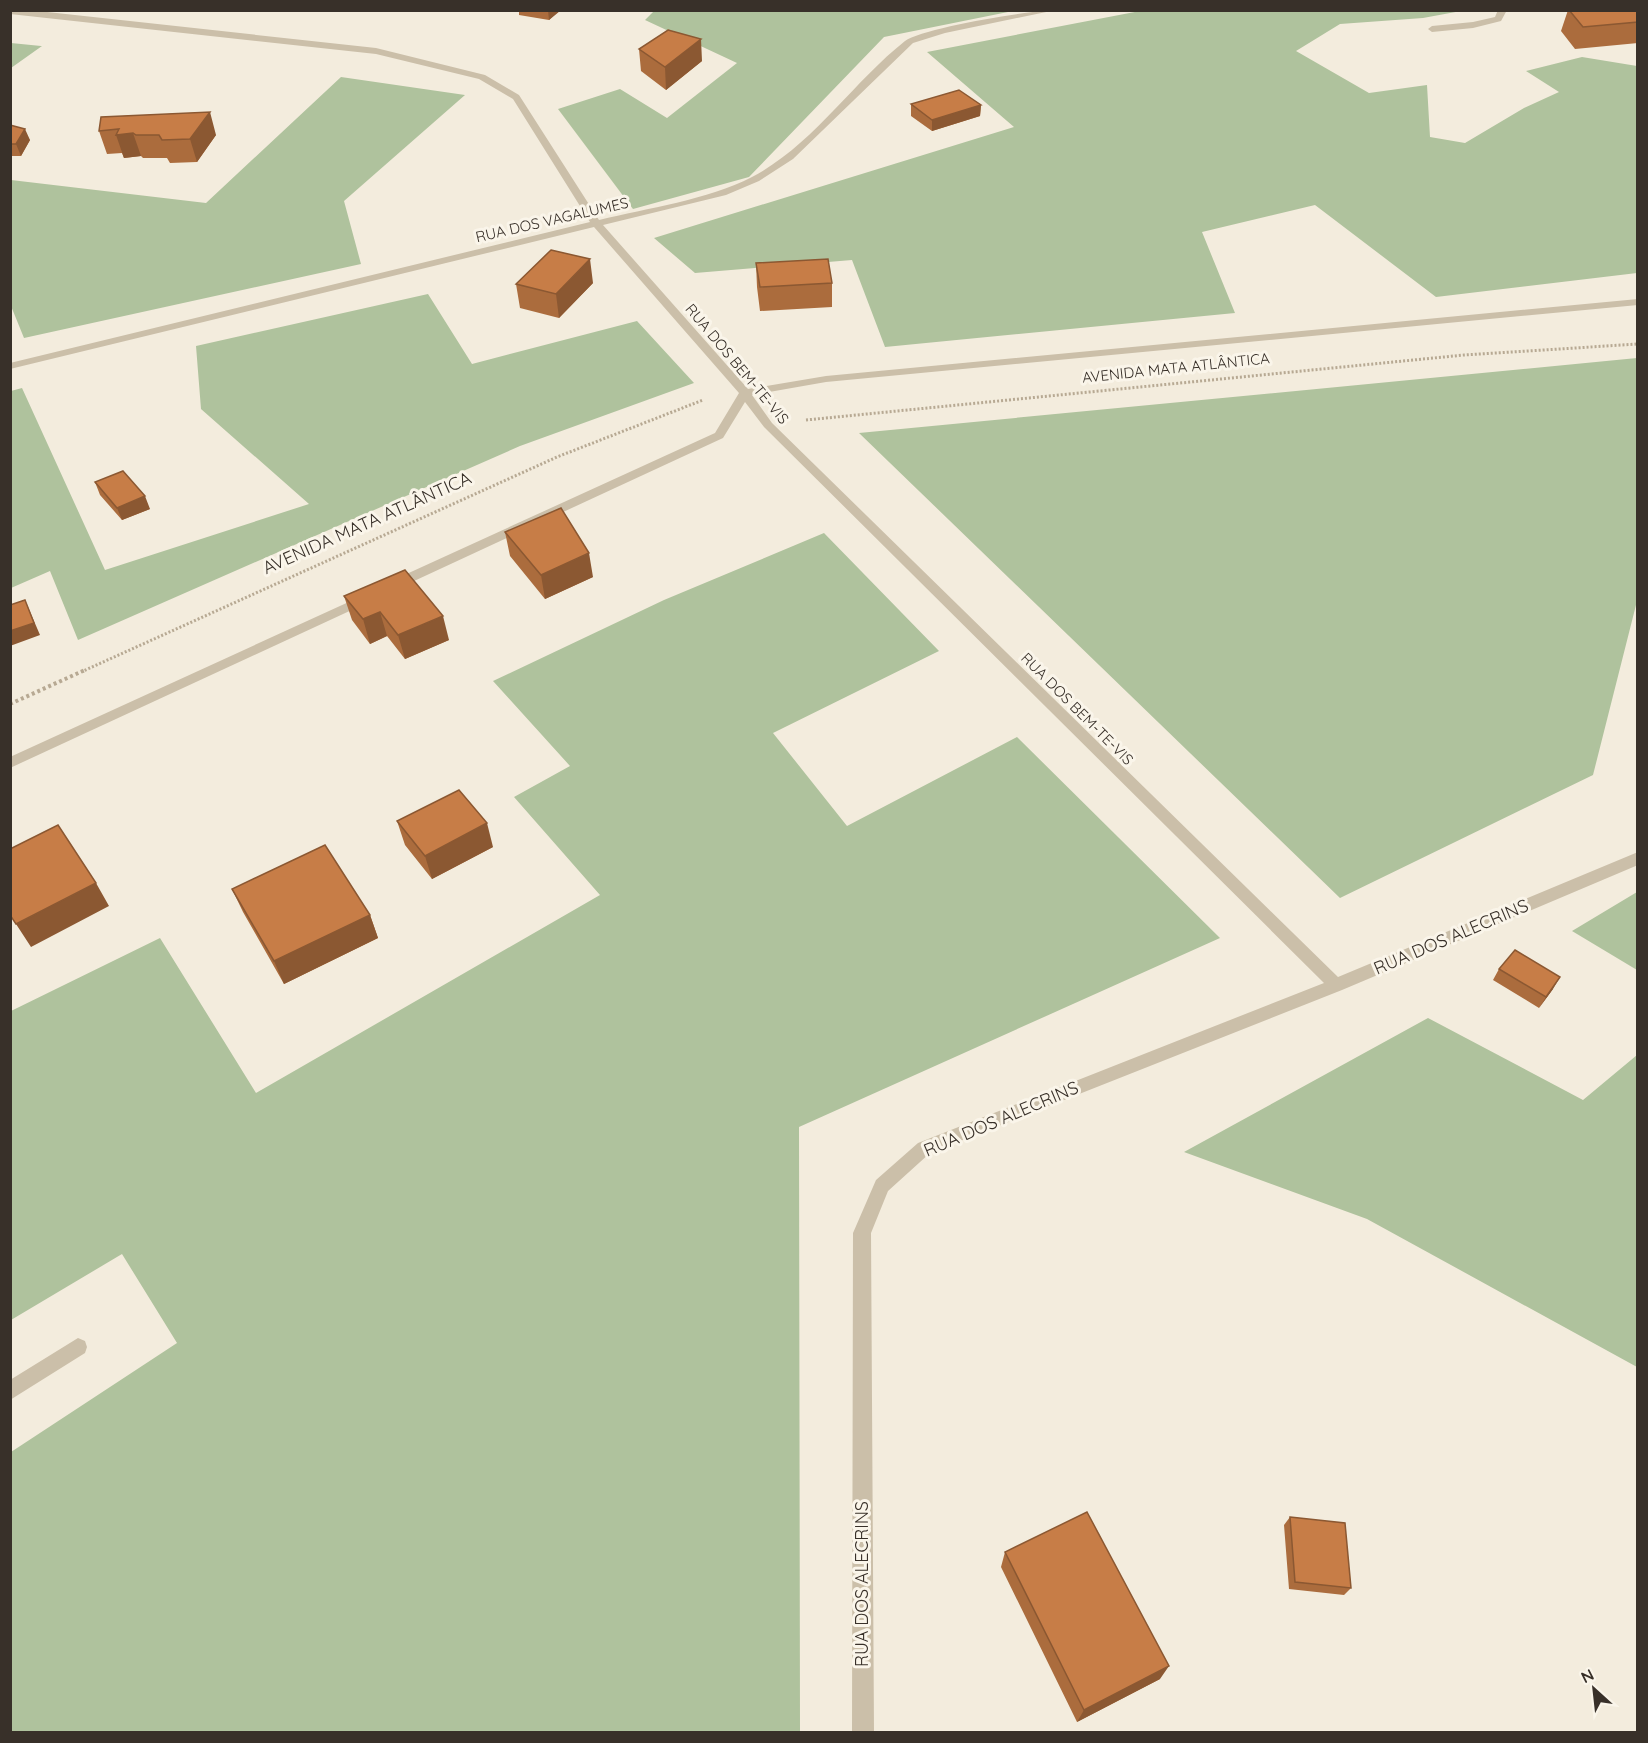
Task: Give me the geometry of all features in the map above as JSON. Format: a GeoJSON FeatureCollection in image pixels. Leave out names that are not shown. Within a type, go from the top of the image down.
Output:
{"type":"FeatureCollection","features":[{"type":"Feature","properties":{"kind":"street","name":"RUA DOS VAGALUMES"},"geometry":{"type":"LineString","coordinates":[[10,366],[723,193],[756,179],[790,157],[910,41],[1052,10]]}},
{"type":"Feature","properties":{"kind":"street"},"geometry":{"type":"LineString","coordinates":[[1432,30],[1473,26],[1498,19],[1503,10]]}},
{"type":"Feature","properties":{"kind":"street","name":"RUA DOS BEM-TE-VIS"},"geometry":{"type":"LineString","coordinates":[[10,11],[376,51],[482,77],[516,97],[597,225],[745,393],[768,425],[1336,985]]}},
{"type":"Feature","properties":{"kind":"street","name":"AVENIDA MATA ATLÂNTICA"},"geometry":{"type":"LineString","coordinates":[[745,393],[826,379],[1638,302]]}},
{"type":"Feature","properties":{"kind":"street"},"geometry":{"type":"LineString","coordinates":[[10,763],[719,435],[745,393]]}},
{"type":"Feature","properties":{"kind":"street","name":"RUA DOS ALECRINS"},"geometry":{"type":"LineString","coordinates":[[863,1732],[862,1233],[882,1186],[924,1148],[1336,985],[1638,858]]}},
{"type":"Feature","properties":{"kind":"street"},"geometry":{"type":"LineString","coordinates":[[10,1391],[78,1347]]}},
{"type":"Feature","properties":{"kind":"path","name":"AVENIDA MATA ATLÂNTICA"},"geometry":{"type":"LineString","coordinates":[[768,425],[1464,355],[1638,344]]}},
{"type":"Feature","properties":{"kind":"path","name":"AVENIDA MATA ATLÂNTICA"},"geometry":{"type":"LineString","coordinates":[[10,704],[557,458],[702,400],[745,393]]}},
{"type":"Feature","properties":{"kind":"green space"},"geometry":{"type":"Polygon","coordinates":[[[654,11],[1013,11],[884,37],[749,177],[633,209],[558,109],[620,89],[667,118],[737,63],[645,20],[654,11]]]}},
{"type":"Feature","properties":{"kind":"green space"},"geometry":{"type":"Polygon","coordinates":[[[1140,11],[1461,11],[1423,18],[1340,24],[1296,51],[1369,93],[1427,85],[1430,137],[1465,143],[1524,108],[1559,92],[1526,71],[1582,57],[1637,66],[1637,273],[1436,297],[1315,205],[1202,232],[1235,313],[885,347],[852,260],[695,273],[654,238],[1014,127],[927,52],[1140,11]]]}},
{"type":"Feature","properties":{"kind":"green space"},"geometry":{"type":"Polygon","coordinates":[[[11,43],[41,46],[42,46],[11,68],[11,43]]]}},
{"type":"Feature","properties":{"kind":"green space"},"geometry":{"type":"Polygon","coordinates":[[[341,77],[465,95],[344,201],[361,264],[24,338],[11,306],[11,180],[206,203],[341,77]]]}},
{"type":"Feature","properties":{"kind":"green space"},"geometry":{"type":"Polygon","coordinates":[[[428,294],[472,364],[637,321],[694,383],[520,446],[78,640],[50,571],[11,588],[11,391],[22,388],[105,570],[309,504],[201,409],[196,346],[428,294]]]}},
{"type":"Feature","properties":{"kind":"green space"},"geometry":{"type":"Polygon","coordinates":[[[1637,358],[1637,601],[1593,775],[1340,898],[859,433],[1637,358]]]}},
{"type":"Feature","properties":{"kind":"green space"},"geometry":{"type":"Polygon","coordinates":[[[824,533],[939,651],[773,733],[847,826],[1017,737],[1220,938],[799,1127],[800,1732],[11,1732],[11,1452],[177,1343],[122,1254],[11,1320],[11,1011],[160,938],[256,1093],[600,895],[514,797],[570,766],[493,681],[664,600],[824,533]]]}},
{"type":"Feature","properties":{"kind":"green space"},"geometry":{"type":"Polygon","coordinates":[[[1637,892],[1637,970],[1572,931],[1637,892]]]}},
{"type":"Feature","properties":{"kind":"green space"},"geometry":{"type":"Polygon","coordinates":[[[1428,1018],[1583,1100],[1637,1055],[1637,1367],[1367,1219],[1184,1152],[1428,1018]]]}},
{"type":"Feature","properties":{"kind":"building"},"geometry":{"type":"Polygon","coordinates":[[[1569,10],[1638,10],[1638,22],[1583,27],[1569,10]]]}},
{"type":"Feature","properties":{"kind":"building"},"geometry":{"type":"Polygon","coordinates":[[[668,30],[701,39],[665,67],[639,49],[668,30]]]}},
{"type":"Feature","properties":{"kind":"building"},"geometry":{"type":"Polygon","coordinates":[[[959,90],[981,105],[932,120],[911,104],[959,90]]]}},
{"type":"Feature","properties":{"kind":"building"},"geometry":{"type":"Polygon","coordinates":[[[210,112],[190,139],[162,140],[159,135],[133,133],[116,135],[119,129],[99,131],[101,117],[210,112]]]}},
{"type":"Feature","properties":{"kind":"building"},"geometry":{"type":"Polygon","coordinates":[[[10,125],[25,129],[16,144],[10,144],[10,125]]]}},
{"type":"Feature","properties":{"kind":"building"},"geometry":{"type":"Polygon","coordinates":[[[551,250],[590,259],[556,294],[516,284],[551,250]]]}},
{"type":"Feature","properties":{"kind":"building"},"geometry":{"type":"Polygon","coordinates":[[[828,259],[832,283],[760,287],[756,263],[828,259]]]}},
{"type":"Feature","properties":{"kind":"building"},"geometry":{"type":"Polygon","coordinates":[[[123,471],[145,496],[117,508],[95,482],[123,471]]]}},
{"type":"Feature","properties":{"kind":"building"},"geometry":{"type":"Polygon","coordinates":[[[561,508],[589,553],[541,575],[505,532],[561,508]]]}},
{"type":"Feature","properties":{"kind":"building"},"geometry":{"type":"Polygon","coordinates":[[[405,570],[443,616],[398,635],[380,612],[363,619],[344,596],[405,570]]]}},
{"type":"Feature","properties":{"kind":"building"},"geometry":{"type":"Polygon","coordinates":[[[25,600],[34,623],[10,631],[10,605],[25,600]]]}},
{"type":"Feature","properties":{"kind":"building"},"geometry":{"type":"Polygon","coordinates":[[[459,790],[487,823],[425,856],[397,821],[459,790]]]}},
{"type":"Feature","properties":{"kind":"building"},"geometry":{"type":"Polygon","coordinates":[[[58,825],[96,883],[16,924],[10,915],[10,849],[58,825]]]}},
{"type":"Feature","properties":{"kind":"building"},"geometry":{"type":"Polygon","coordinates":[[[325,845],[370,915],[274,961],[232,889],[325,845]]]}},
{"type":"Feature","properties":{"kind":"building"},"geometry":{"type":"Polygon","coordinates":[[[1515,950],[1560,977],[1546,997],[1499,969],[1515,950]]]}},
{"type":"Feature","properties":{"kind":"building"},"geometry":{"type":"Polygon","coordinates":[[[1087,1512],[1169,1666],[1084,1710],[1005,1552],[1087,1512]]]}},
{"type":"Feature","properties":{"kind":"building"},"geometry":{"type":"Polygon","coordinates":[[[1290,1517],[1345,1523],[1351,1588],[1295,1582],[1290,1517]]]}}]}
